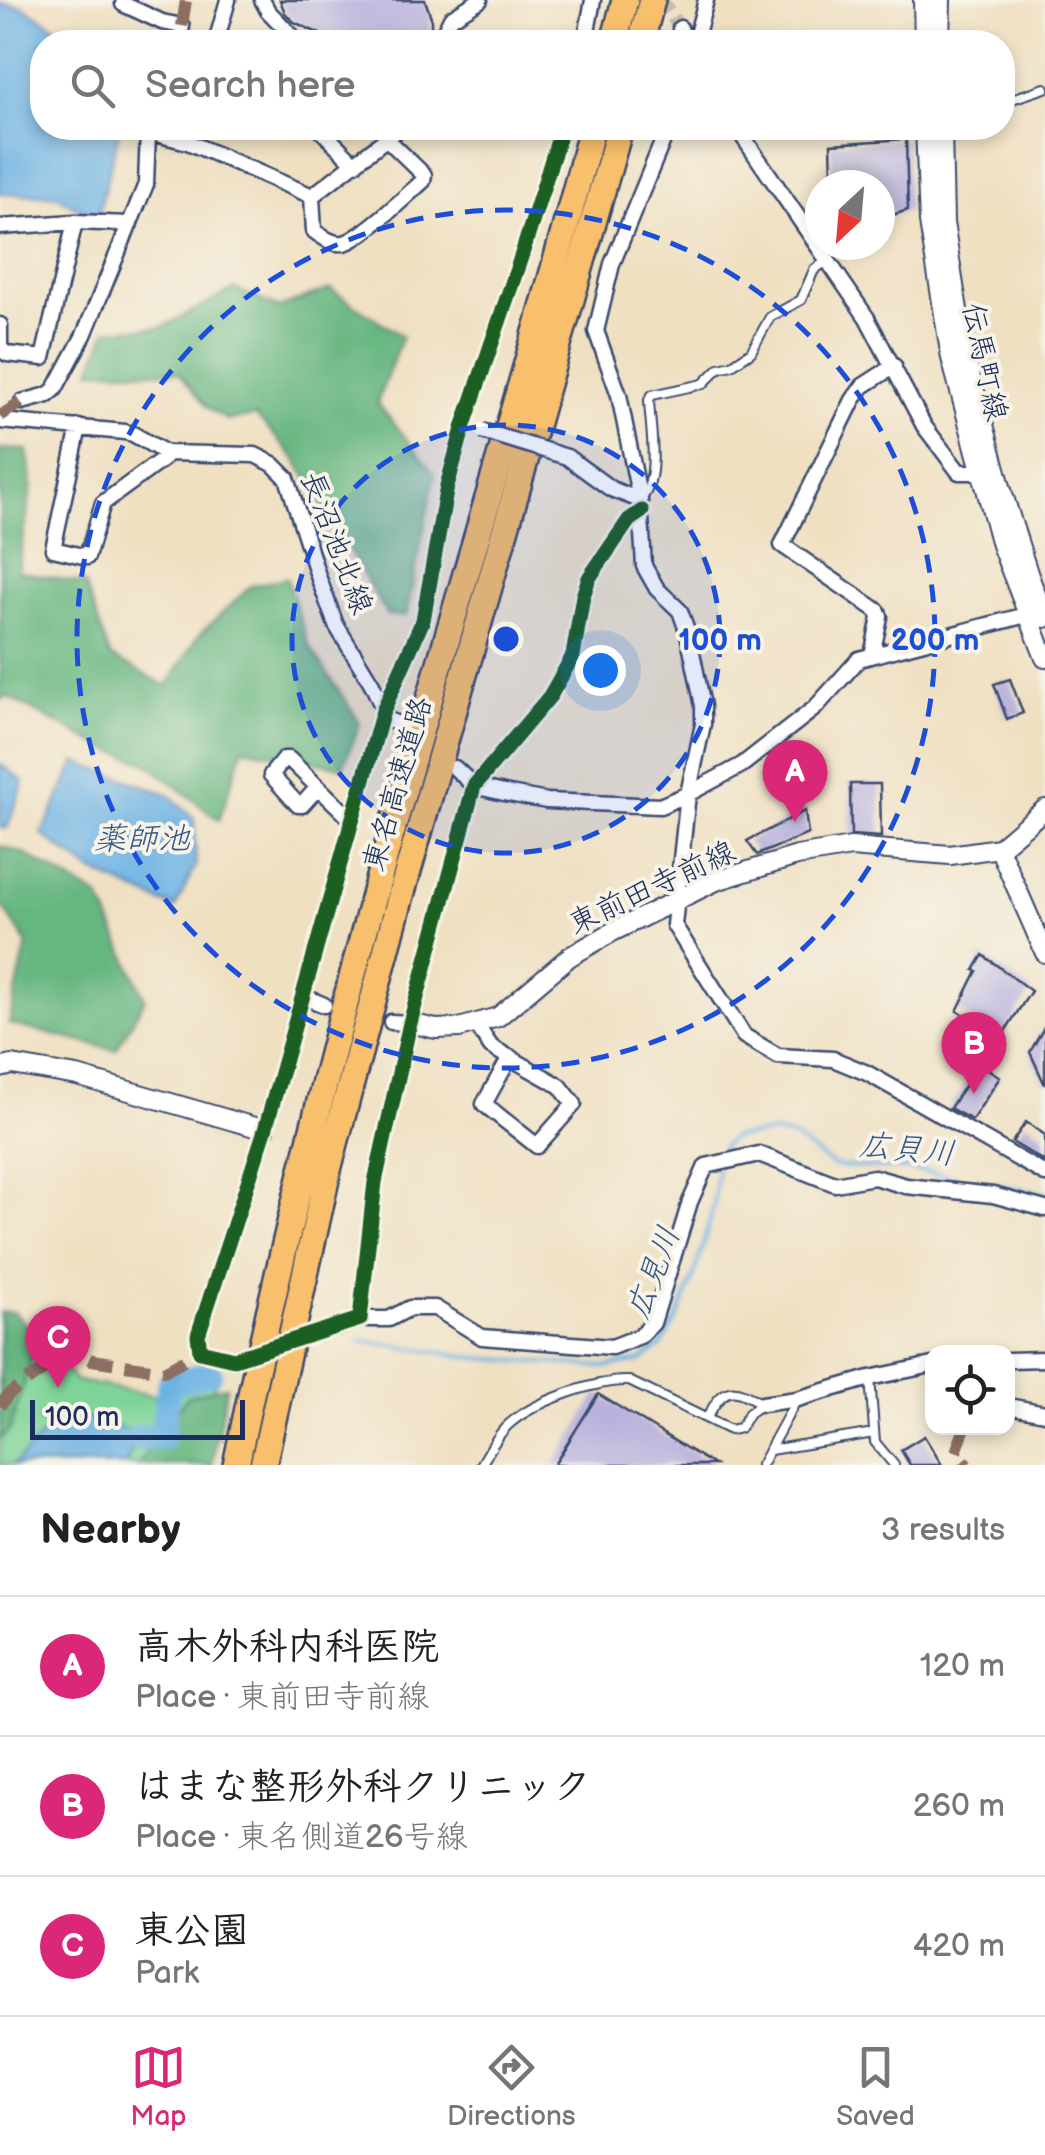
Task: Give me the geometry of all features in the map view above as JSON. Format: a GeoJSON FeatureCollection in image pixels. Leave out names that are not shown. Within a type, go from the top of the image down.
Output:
{"type":"FeatureCollection","features":[{"type":"Feature","properties":{"kind":"highway"},"geometry":{"type":"LineString","coordinates":[[617,30],[624,0]]}},
{"type":"Feature","properties":{"kind":"highway"},"geometry":{"type":"LineString","coordinates":[[644,30],[652,0]]}},
{"type":"Feature","properties":{"kind":"highway","name":"東名高速道路"},"geometry":{"type":"LineString","coordinates":[[236,1465],[304,1158],[370,910],[589,140]]}},
{"type":"Feature","properties":{"kind":"highway","name":"東名高速道路"},"geometry":{"type":"LineString","coordinates":[[262,1465],[329,1166],[400,899],[617,140]]}},
{"type":"Feature","properties":{"kind":"street"},"geometry":{"type":"LineString","coordinates":[[219,30],[228,0]]}},
{"type":"Feature","properties":{"kind":"street"},"geometry":{"type":"LineString","coordinates":[[262,0],[287,30]]}},
{"type":"Feature","properties":{"kind":"street"},"geometry":{"type":"LineString","coordinates":[[446,30],[451,18],[480,0]]}},
{"type":"Feature","properties":{"kind":"street"},"geometry":{"type":"LineString","coordinates":[[586,30],[592,0]]}},
{"type":"Feature","properties":{"kind":"street"},"geometry":{"type":"LineString","coordinates":[[698,30],[706,0]]}},
{"type":"Feature","properties":{"kind":"street"},"geometry":{"type":"LineString","coordinates":[[923,0],[924,30]]}},
{"type":"Feature","properties":{"kind":"street"},"geometry":{"type":"LineString","coordinates":[[940,30],[941,0]]}},
{"type":"Feature","properties":{"kind":"street"},"geometry":{"type":"LineString","coordinates":[[120,1],[162,22],[182,26],[181,30]]}},
{"type":"Feature","properties":{"kind":"street"},"geometry":{"type":"LineString","coordinates":[[22,402],[48,395],[55,389],[84,336],[146,184],[146,140]]}},
{"type":"Feature","properties":{"kind":"street"},"geometry":{"type":"LineString","coordinates":[[200,140],[312,196]]}},
{"type":"Feature","properties":{"kind":"street"},"geometry":{"type":"LineString","coordinates":[[332,140],[355,164]]}},
{"type":"Feature","properties":{"kind":"street"},"geometry":{"type":"LineString","coordinates":[[312,196],[386,140]]}},
{"type":"Feature","properties":{"kind":"street"},"geometry":{"type":"LineString","coordinates":[[312,196],[314,231],[334,242],[346,243],[387,214],[424,176],[388,140]]}},
{"type":"Feature","properties":{"kind":"street"},"geometry":{"type":"LineString","coordinates":[[234,1359],[200,1352],[198,1335],[265,1130],[384,710],[423,620],[447,486],[464,425],[558,140]]}},
{"type":"Feature","properties":{"kind":"street"},"geometry":{"type":"LineString","coordinates":[[663,140],[612,264],[596,331],[618,396],[641,505],[644,566],[656,589],[680,611],[702,706],[703,724],[688,794],[674,926],[744,1036],[778,1056],[833,1060],[867,1072],[1045,1174]]}},
{"type":"Feature","properties":{"kind":"street"},"geometry":{"type":"LineString","coordinates":[[745,140],[805,227]]}},
{"type":"Feature","properties":{"kind":"street","name":"伝馬町線"},"geometry":{"type":"LineString","coordinates":[[926,140],[929,222],[950,358],[1040,613],[1045,658]]}},
{"type":"Feature","properties":{"kind":"street","name":"伝馬町線"},"geometry":{"type":"LineString","coordinates":[[942,140],[944,222],[988,470]]}},
{"type":"Feature","properties":{"kind":"street"},"geometry":{"type":"LineString","coordinates":[[0,227],[75,222],[130,224]]}},
{"type":"Feature","properties":{"kind":"street"},"geometry":{"type":"LineString","coordinates":[[0,325],[0,348],[7,354],[43,358],[75,222]]}},
{"type":"Feature","properties":{"kind":"street"},"geometry":{"type":"LineString","coordinates":[[828,260],[867,318],[924,426],[958,472],[988,470]]}},
{"type":"Feature","properties":{"kind":"street"},"geometry":{"type":"LineString","coordinates":[[872,655],[878,611],[782,545],[853,400],[863,386],[894,366]]}},
{"type":"Feature","properties":{"kind":"street","name":"長沼池北線"},"geometry":{"type":"LineString","coordinates":[[0,420],[133,434],[166,453],[255,455],[273,464],[287,478],[336,625],[384,710]]}},
{"type":"Feature","properties":{"kind":"street"},"geometry":{"type":"LineString","coordinates":[[464,425],[567,457],[641,505]]}},
{"type":"Feature","properties":{"kind":"street"},"geometry":{"type":"LineString","coordinates":[[79,428],[53,549],[87,558],[104,503],[164,459],[166,453]]}},
{"type":"Feature","properties":{"kind":"street"},"geometry":{"type":"LineString","coordinates":[[360,1319],[375,1182],[400,1022],[474,786],[550,696],[573,656],[589,578],[641,505]]}},
{"type":"Feature","properties":{"kind":"street"},"geometry":{"type":"LineString","coordinates":[[455,768],[474,786],[548,801],[660,806],[742,764],[815,708],[859,659],[1040,613]]}},
{"type":"Feature","properties":{"kind":"street"},"geometry":{"type":"LineString","coordinates":[[384,710],[388,720],[406,726]]}},
{"type":"Feature","properties":{"kind":"street"},"geometry":{"type":"LineString","coordinates":[[318,787],[352,820]]}},
{"type":"Feature","properties":{"kind":"street"},"geometry":{"type":"LineString","coordinates":[[1045,809],[999,848],[1045,953]]}},
{"type":"Feature","properties":{"kind":"street","name":"東前田寺前線"},"geometry":{"type":"LineString","coordinates":[[400,1022],[436,1029],[459,1028],[498,1017],[570,958],[614,931],[716,881],[797,856],[852,847],[950,855],[999,848]]}},
{"type":"Feature","properties":{"kind":"street"},"geometry":{"type":"LineString","coordinates":[[303,996],[324,1005]]}},
{"type":"Feature","properties":{"kind":"street"},"geometry":{"type":"LineString","coordinates":[[476,1024],[491,1047],[510,1057],[560,1086],[574,1104],[537,1146],[484,1104],[510,1057]]}},
{"type":"Feature","properties":{"kind":"street"},"geometry":{"type":"LineString","coordinates":[[0,1068],[12,1066],[77,1076],[265,1130]]}},
{"type":"Feature","properties":{"kind":"street"},"geometry":{"type":"LineString","coordinates":[[338,1327],[360,1319],[389,1320],[410,1308],[435,1308],[482,1337],[612,1347],[640,1336],[653,1323],[690,1202],[706,1166],[759,1154],[836,1184],[874,1178],[906,1186],[993,1195],[1045,1209]]}},
{"type":"Feature","properties":{"kind":"street"},"geometry":{"type":"LineString","coordinates":[[1015,1360],[1045,1360]]}},
{"type":"Feature","properties":{"kind":"street"},"geometry":{"type":"LineString","coordinates":[[762,1404],[797,1399],[925,1366]]}},
{"type":"Feature","properties":{"kind":"street"},"geometry":{"type":"LineString","coordinates":[[1015,1407],[1045,1413]]}},
{"type":"Feature","properties":{"kind":"lane"},"geometry":{"type":"LineString","coordinates":[[1015,98],[1045,88]]}},
{"type":"Feature","properties":{"kind":"lane"},"geometry":{"type":"LineString","coordinates":[[641,505],[653,478],[649,400],[652,395],[702,384],[720,368],[751,352],[770,317],[800,300],[814,270],[828,260]]}},
{"type":"Feature","properties":{"kind":"lane"},"geometry":{"type":"LineString","coordinates":[[870,1378],[875,1442],[894,1465]]}},
{"type":"Feature","properties":{"kind":"lane"},"geometry":{"type":"LineString","coordinates":[[481,1465],[505,1428],[525,1412],[593,1384],[628,1381],[730,1430],[740,1428],[749,1413],[762,1404],[741,1391],[729,1390],[718,1398],[707,1418]]}},
{"type":"Feature","properties":{"kind":"lane"},"geometry":{"type":"LineString","coordinates":[[761,1465],[797,1399]]}},
{"type":"Feature","properties":{"kind":"lane"},"geometry":{"type":"LineString","coordinates":[[770,1450],[874,1433]]}},
{"type":"Feature","properties":{"kind":"green space"},"geometry":{"type":"Polygon","coordinates":[[[235,289],[279,308],[330,289],[402,336],[377,403],[435,474],[406,616],[387,615],[295,458],[256,416],[227,420],[207,407],[179,372],[91,370],[107,330],[162,327],[235,289]]]}},
{"type":"Feature","properties":{"kind":"green space"},"geometry":{"type":"Polygon","coordinates":[[[0,449],[27,450],[32,484],[18,571],[85,584],[110,656],[167,686],[198,636],[251,586],[287,578],[308,644],[360,723],[343,767],[243,748],[219,820],[147,763],[104,748],[6,696],[0,700],[0,449]]]}},
{"type":"Feature","properties":{"kind":"green space"},"geometry":{"type":"Polygon","coordinates":[[[0,846],[23,853],[100,898],[145,999],[116,1050],[9,1024],[27,943],[0,902],[0,846]]]}},
{"type":"Feature","properties":{"kind":"green space"},"geometry":{"type":"Polygon","coordinates":[[[0,1312],[14,1312],[38,1337],[10,1429],[0,1439],[0,1312]]]}},
{"type":"Feature","properties":{"kind":"green space"},"geometry":{"type":"Polygon","coordinates":[[[0,1321],[14,1321],[77,1381],[156,1396],[218,1368],[197,1465],[0,1465],[0,1321]]]}},
{"type":"Feature","properties":{"kind":"green space"},"geometry":{"type":"Polygon","coordinates":[[[227,1386],[212,1465],[139,1465],[188,1396],[227,1386]]]}},
{"type":"Feature","properties":{"kind":"water"},"geometry":{"type":"Polygon","coordinates":[[[0,3],[23,7],[61,30],[30,30],[30,140],[117,140],[98,215],[58,196],[0,193],[0,3]]]}},
{"type":"Feature","properties":{"kind":"water","name":"薬師池"},"geometry":{"type":"Polygon","coordinates":[[[76,762],[168,794],[194,818],[196,865],[175,908],[91,871],[42,834],[76,762]]]}},
{"type":"Feature","properties":{"kind":"water"},"geometry":{"type":"Polygon","coordinates":[[[0,764],[24,782],[7,828],[0,828],[0,764]]]}},
{"type":"Feature","properties":{"kind":"water"},"geometry":{"type":"Polygon","coordinates":[[[58,1410],[140,1434],[125,1465],[13,1465],[47,1431],[40,1418],[58,1410]]]}},
{"type":"Feature","properties":{"kind":"building"},"geometry":{"type":"Polygon","coordinates":[[[280,0],[425,0],[431,30],[311,30],[285,13],[280,0]]]}},
{"type":"Feature","properties":{"kind":"building"},"geometry":{"type":"Polygon","coordinates":[[[906,140],[908,210],[895,214],[895,170],[832,170],[831,144],[906,140]]]}},
{"type":"Feature","properties":{"kind":"building"},"geometry":{"type":"Polygon","coordinates":[[[1010,679],[1023,713],[1007,719],[994,684],[1010,679]]]}},
{"type":"Feature","properties":{"kind":"building"},"geometry":{"type":"Polygon","coordinates":[[[850,784],[880,784],[881,837],[851,835],[850,784]]]}},
{"type":"Feature","properties":{"kind":"building"},"geometry":{"type":"Polygon","coordinates":[[[805,811],[808,834],[757,855],[747,841],[805,811]]]}},
{"type":"Feature","properties":{"kind":"building"},"geometry":{"type":"Polygon","coordinates":[[[983,955],[1031,991],[1002,1036],[957,1011],[983,955]]]}},
{"type":"Feature","properties":{"kind":"building"},"geometry":{"type":"Polygon","coordinates":[[[1045,1026],[1045,1085],[1030,1052],[1045,1026]]]}},
{"type":"Feature","properties":{"kind":"building"},"geometry":{"type":"Polygon","coordinates":[[[979,1063],[1000,1077],[972,1120],[950,1108],[979,1063]]]}},
{"type":"Feature","properties":{"kind":"building"},"geometry":{"type":"Polygon","coordinates":[[[1026,1122],[1045,1135],[1045,1162],[1012,1142],[1026,1122]]]}},
{"type":"Feature","properties":{"kind":"building"},"geometry":{"type":"Polygon","coordinates":[[[598,1394],[714,1465],[554,1465],[598,1394]]]}},
{"type":"Feature","properties":{"kind":"building"},"geometry":{"type":"Polygon","coordinates":[[[924,1436],[942,1465],[910,1465],[901,1450],[924,1436]]]}},
{"type":"Feature","properties":{"kind":"waterway","name":"広貝川"},"geometry":{"type":"LineString","coordinates":[[718,1158],[733,1137],[772,1133],[792,1136],[834,1166],[909,1169],[1045,1193]]}},
{"type":"Feature","properties":{"kind":"waterway","name":"広見川"},"geometry":{"type":"LineString","coordinates":[[358,1340],[478,1358],[605,1367],[640,1361],[661,1346],[678,1317],[714,1205],[717,1168]]}},
{"type":"Feature","properties":{"kind":"waterway","name":"広見川"},"geometry":{"type":"LineString","coordinates":[[138,1438],[162,1438],[169,1384],[210,1373]]}},
{"type":"Feature","properties":{"kind":"tunnel"},"geometry":{"type":"LineString","coordinates":[[661,0],[680,28]]}},
{"type":"Feature","properties":{"kind":"tunnel"},"geometry":{"type":"LineString","coordinates":[[287,1343],[338,1327]]}},
{"type":"Feature","properties":{"kind":"marked path"},"geometry":{"type":"LineString","coordinates":[[182,26],[186,0]]}},
{"type":"Feature","properties":{"kind":"marked path"},"geometry":{"type":"LineString","coordinates":[[0,416],[22,402]]}},
{"type":"Feature","properties":{"kind":"marked path"},"geometry":{"type":"LineString","coordinates":[[0,1406],[9,1394],[71,1350],[92,1360],[164,1371],[200,1351]]}},
{"type":"Feature","properties":{"kind":"marked path"},"geometry":{"type":"LineString","coordinates":[[962,1435],[956,1452],[967,1465]]}},
{"type":"Feature","properties":{"kind":"cycle path"},"geometry":{"type":"LineString","coordinates":[[558,140],[464,425],[447,486],[423,620],[383,711],[265,1130],[198,1335],[200,1351],[234,1359],[360,1319],[375,1182],[410,1023],[474,786],[550,696],[573,656],[589,578],[629,520],[642,511]]}},
{"type":"Feature","properties":{"kind":"place","name":"高木外科内科医院"},"geometry":{"type":"Point","coordinates":[795,822]}},
{"type":"Feature","properties":{"kind":"place","name":"はまな整形外科クリニック"},"geometry":{"type":"Point","coordinates":[974,1094]}},
{"type":"Feature","properties":{"kind":"place","name":"東公園"},"geometry":{"type":"Point","coordinates":[58,1388]}}]}
